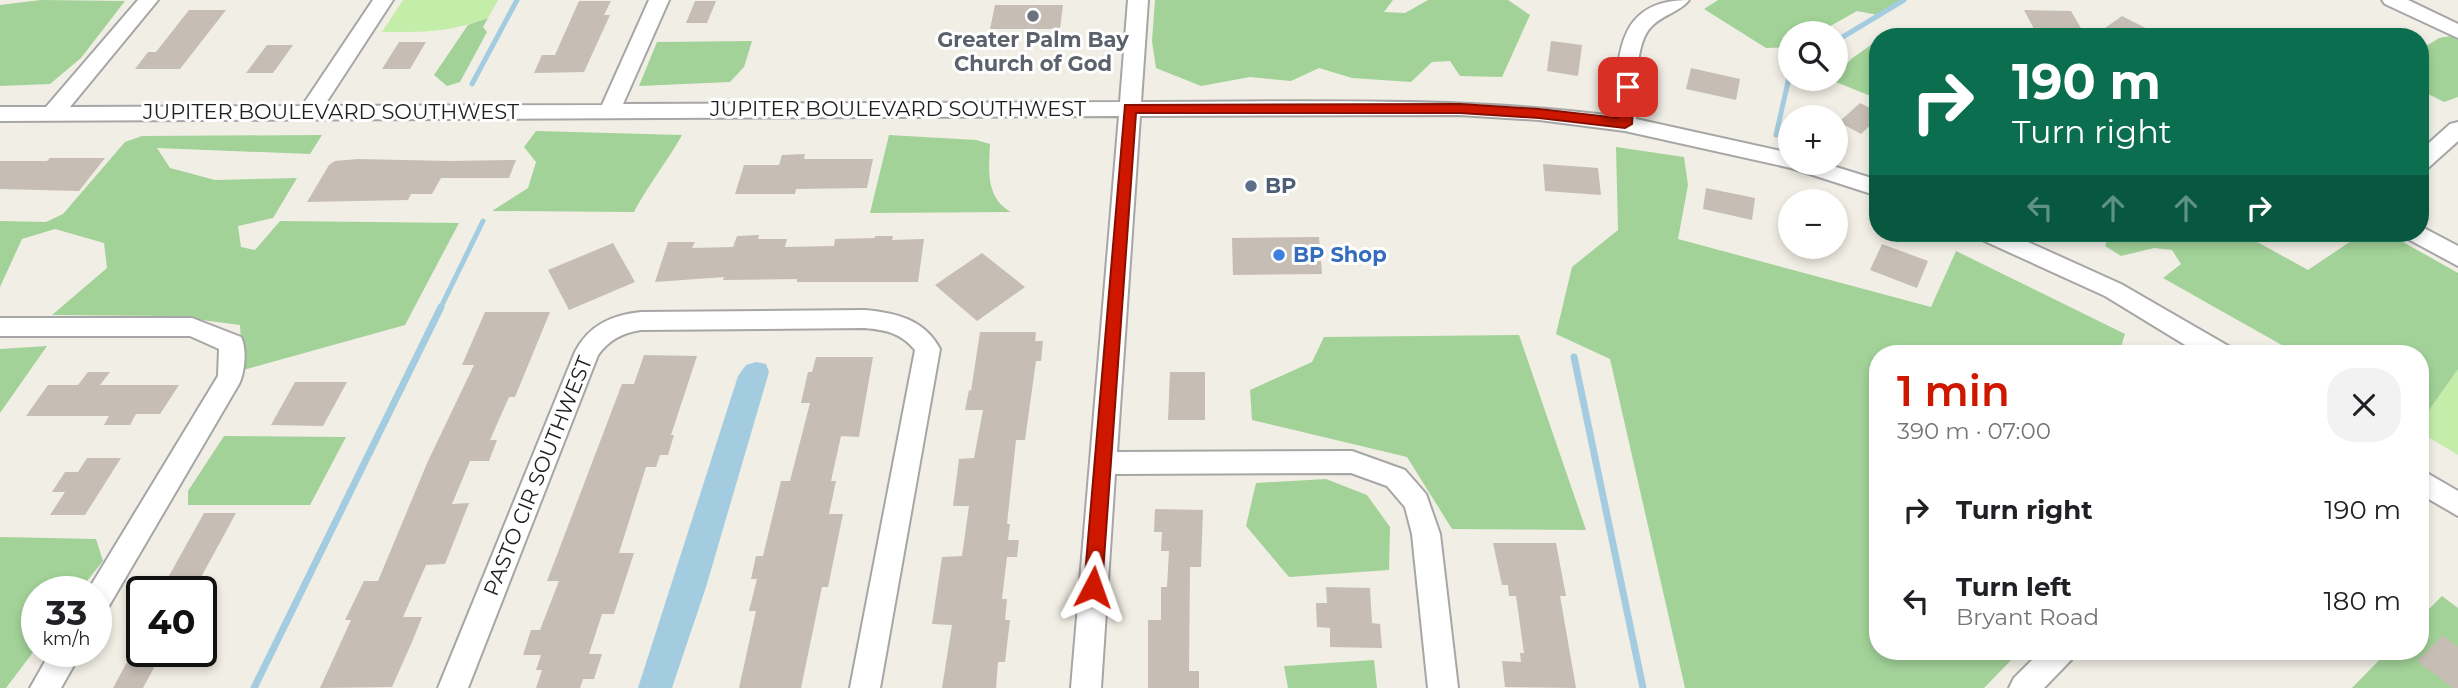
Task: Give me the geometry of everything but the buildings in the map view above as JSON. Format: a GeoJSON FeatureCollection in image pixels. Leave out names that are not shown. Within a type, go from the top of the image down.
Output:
{"type":"FeatureCollection","features":[{"type":"Feature","properties":{"kind":"street"},"geometry":{"type":"LineString","coordinates":[[52,114],[148,0]]}},
{"type":"Feature","properties":{"kind":"street"},"geometry":{"type":"LineString","coordinates":[[309,112],[383,0]]}},
{"type":"Feature","properties":{"kind":"street"},"geometry":{"type":"LineString","coordinates":[[610,111],[659,0]]}},
{"type":"Feature","properties":{"kind":"street"},"geometry":{"type":"LineString","coordinates":[[1086,688],[1138,0]]}},
{"type":"Feature","properties":{"kind":"street"},"geometry":{"type":"LineString","coordinates":[[2392,0],[2458,32]]}},
{"type":"Feature","properties":{"kind":"street"},"geometry":{"type":"LineString","coordinates":[[1625,124],[1630,59],[1637,30],[1663,3]]}},
{"type":"Feature","properties":{"kind":"street","name":"JUPITER BOULEVARD SOUTHWEST"},"geometry":{"type":"LineString","coordinates":[[0,114],[1460,108],[1539,113],[1625,124],[1778,157]]}},
{"type":"Feature","properties":{"kind":"street"},"geometry":{"type":"LineString","coordinates":[[2429,155],[2458,129]]}},
{"type":"Feature","properties":{"kind":"street"},"geometry":{"type":"LineString","coordinates":[[1837,175],[1869,185]]}},
{"type":"Feature","properties":{"kind":"street"},"geometry":{"type":"LineString","coordinates":[[2429,240],[2458,257]]}},
{"type":"Feature","properties":{"kind":"street"},"geometry":{"type":"LineString","coordinates":[[2008,242],[2113,290],[2206,345]]}},
{"type":"Feature","properties":{"kind":"street","name":"PASTO CIR SOUTHWEST"},"geometry":{"type":"LineString","coordinates":[[453,688],[587,352],[600,335],[624,323],[641,321],[865,319],[898,323],[919,334],[928,349],[865,688]]}},
{"type":"Feature","properties":{"kind":"street"},"geometry":{"type":"LineString","coordinates":[[0,327],[192,327],[232,344],[230,377],[111,576]]}},
{"type":"Feature","properties":{"kind":"street"},"geometry":{"type":"LineString","coordinates":[[1102,463],[1352,463],[1396,478],[1417,502],[1426,534],[1443,688]]}},
{"type":"Feature","properties":{"kind":"street"},"geometry":{"type":"LineString","coordinates":[[2429,486],[2458,505]]}},
{"type":"Feature","properties":{"kind":"street"},"geometry":{"type":"LineString","coordinates":[[2024,688],[2052,660]]}},
{"type":"Feature","properties":{"kind":"street"},"geometry":{"type":"LineString","coordinates":[[45,688],[57,667]]}},
{"type":"Feature","properties":{"kind":"green space"},"geometry":{"type":"Polygon","coordinates":[[[41,0],[125,1],[81,58],[50,84],[0,86],[0,5],[41,0]]]}},
{"type":"Feature","properties":{"kind":"green space"},"geometry":{"type":"Polygon","coordinates":[[[403,0],[498,0],[488,18],[460,27],[435,31],[382,32],[403,0]]]}},
{"type":"Feature","properties":{"kind":"green space"},"geometry":{"type":"Polygon","coordinates":[[[1155,0],[1393,0],[1384,12],[1405,13],[1428,0],[1508,0],[1530,15],[1502,77],[1460,76],[1450,61],[1432,62],[1411,82],[1352,78],[1319,68],[1291,81],[1250,77],[1201,86],[1156,68],[1152,41],[1155,0]]]}},
{"type":"Feature","properties":{"kind":"green space"},"geometry":{"type":"Polygon","coordinates":[[[1718,0],[1902,0],[1878,15],[1857,11],[1839,21],[1778,21],[1778,48],[1766,48],[1704,9],[1718,0]]]}},
{"type":"Feature","properties":{"kind":"green space"},"geometry":{"type":"Polygon","coordinates":[[[488,18],[483,27],[487,32],[460,82],[447,86],[434,75],[468,25],[488,18]]]}},
{"type":"Feature","properties":{"kind":"green space"},"geometry":{"type":"Polygon","coordinates":[[[2451,36],[2458,40],[2458,97],[2444,102],[2429,94],[2429,44],[2439,38],[2451,36]]]}},
{"type":"Feature","properties":{"kind":"green space"},"geometry":{"type":"Polygon","coordinates":[[[752,41],[744,67],[730,82],[639,86],[657,42],[752,41]]]}},
{"type":"Feature","properties":{"kind":"green space"},"geometry":{"type":"Polygon","coordinates":[[[1869,46],[1869,95],[1848,87],[1848,62],[1869,46]]]}},
{"type":"Feature","properties":{"kind":"green space"},"geometry":{"type":"Polygon","coordinates":[[[536,131],[682,135],[634,212],[492,211],[528,188],[536,162],[524,147],[536,131]]]}},
{"type":"Feature","properties":{"kind":"green space"},"geometry":{"type":"Polygon","coordinates":[[[322,135],[310,154],[157,148],[170,168],[215,180],[297,178],[273,218],[238,226],[241,247],[255,250],[280,221],[459,223],[405,325],[243,370],[240,325],[171,316],[52,315],[107,268],[104,243],[55,229],[22,239],[0,287],[0,221],[46,222],[63,214],[125,142],[142,136],[322,135]]]}},
{"type":"Feature","properties":{"kind":"green space"},"geometry":{"type":"Polygon","coordinates":[[[889,135],[976,140],[990,144],[990,182],[997,199],[1011,212],[870,213],[889,135]]]}},
{"type":"Feature","properties":{"kind":"green space"},"geometry":{"type":"Polygon","coordinates":[[[1616,147],[1684,157],[1688,185],[1678,239],[1931,307],[1956,251],[2125,334],[2122,345],[1869,345],[1869,660],[2011,660],[1984,688],[1685,688],[1610,359],[1556,334],[1572,267],[1618,230],[1616,147]]]}},
{"type":"Feature","properties":{"kind":"green space"},"geometry":{"type":"Polygon","coordinates":[[[2106,242],[2257,242],[2308,270],[2350,242],[2403,242],[2458,273],[2458,369],[2429,410],[2429,345],[2282,345],[2163,278],[2181,264],[2172,250],[2154,248],[2121,256],[2105,246],[2106,242]]]}},
{"type":"Feature","properties":{"kind":"green space"},"geometry":{"type":"Polygon","coordinates":[[[1519,335],[1586,530],[1452,529],[1407,457],[1252,420],[1250,390],[1312,362],[1324,337],[1519,335]]]}},
{"type":"Feature","properties":{"kind":"green space"},"geometry":{"type":"Polygon","coordinates":[[[47,346],[0,413],[0,349],[47,346]]]}},
{"type":"Feature","properties":{"kind":"green space"},"geometry":{"type":"Polygon","coordinates":[[[2458,369],[2458,455],[2429,437],[2429,410],[2458,369]]]}},
{"type":"Feature","properties":{"kind":"green space"},"geometry":{"type":"Polygon","coordinates":[[[224,436],[346,437],[310,505],[188,505],[188,491],[224,436]]]}},
{"type":"Feature","properties":{"kind":"green space"},"geometry":{"type":"Polygon","coordinates":[[[1326,479],[1367,495],[1390,527],[1389,570],[1289,577],[1246,526],[1256,483],[1326,479]]]}},
{"type":"Feature","properties":{"kind":"green space"},"geometry":{"type":"Polygon","coordinates":[[[0,537],[96,539],[103,561],[91,576],[21,576],[22,667],[6,688],[0,688],[0,537]]]}},
{"type":"Feature","properties":{"kind":"green space"},"geometry":{"type":"Polygon","coordinates":[[[2442,596],[2458,608],[2458,688],[2352,688],[2379,660],[2429,660],[2429,609],[2442,596]]]}},
{"type":"Feature","properties":{"kind":"green space"},"geometry":{"type":"Polygon","coordinates":[[[1374,660],[1377,688],[1288,688],[1284,666],[1374,660]]]}},
{"type":"Feature","properties":{"kind":"water"},"geometry":{"type":"Polygon","coordinates":[[[756,362],[766,364],[769,372],[706,587],[672,688],[638,688],[738,376],[746,365],[756,362]]]}},
{"type":"Feature","properties":{"kind":"waterway"},"geometry":{"type":"LineString","coordinates":[[472,84],[517,0]]}},
{"type":"Feature","properties":{"kind":"waterway"},"geometry":{"type":"LineString","coordinates":[[1848,34],[1904,0]]}},
{"type":"Feature","properties":{"kind":"waterway"},"geometry":{"type":"LineString","coordinates":[[1776,135],[1786,91]]}},
{"type":"Feature","properties":{"kind":"waterway"},"geometry":{"type":"LineString","coordinates":[[440,309],[483,221]]}},
{"type":"Feature","properties":{"kind":"waterway"},"geometry":{"type":"LineString","coordinates":[[254,688],[441,307]]}},
{"type":"Feature","properties":{"kind":"waterway"},"geometry":{"type":"LineString","coordinates":[[1574,357],[1643,688]]}},
{"type":"Feature","properties":{"kind":"place","name":"Greater Palm Bay Church of God"},"geometry":{"type":"Point","coordinates":[1033,16]}},
{"type":"Feature","properties":{"kind":"place","name":"BP"},"geometry":{"type":"Point","coordinates":[1251,186]}},
{"type":"Feature","properties":{"kind":"place","name":"BP Shop"},"geometry":{"type":"Point","coordinates":[1279,255]}},
{"type":"Feature","properties":{"kind":"route"},"geometry":{"type":"LineString","coordinates":[[1093,587],[1130,108],[1460,108],[1539,113],[1625,124],[1628,87]]}}]}
